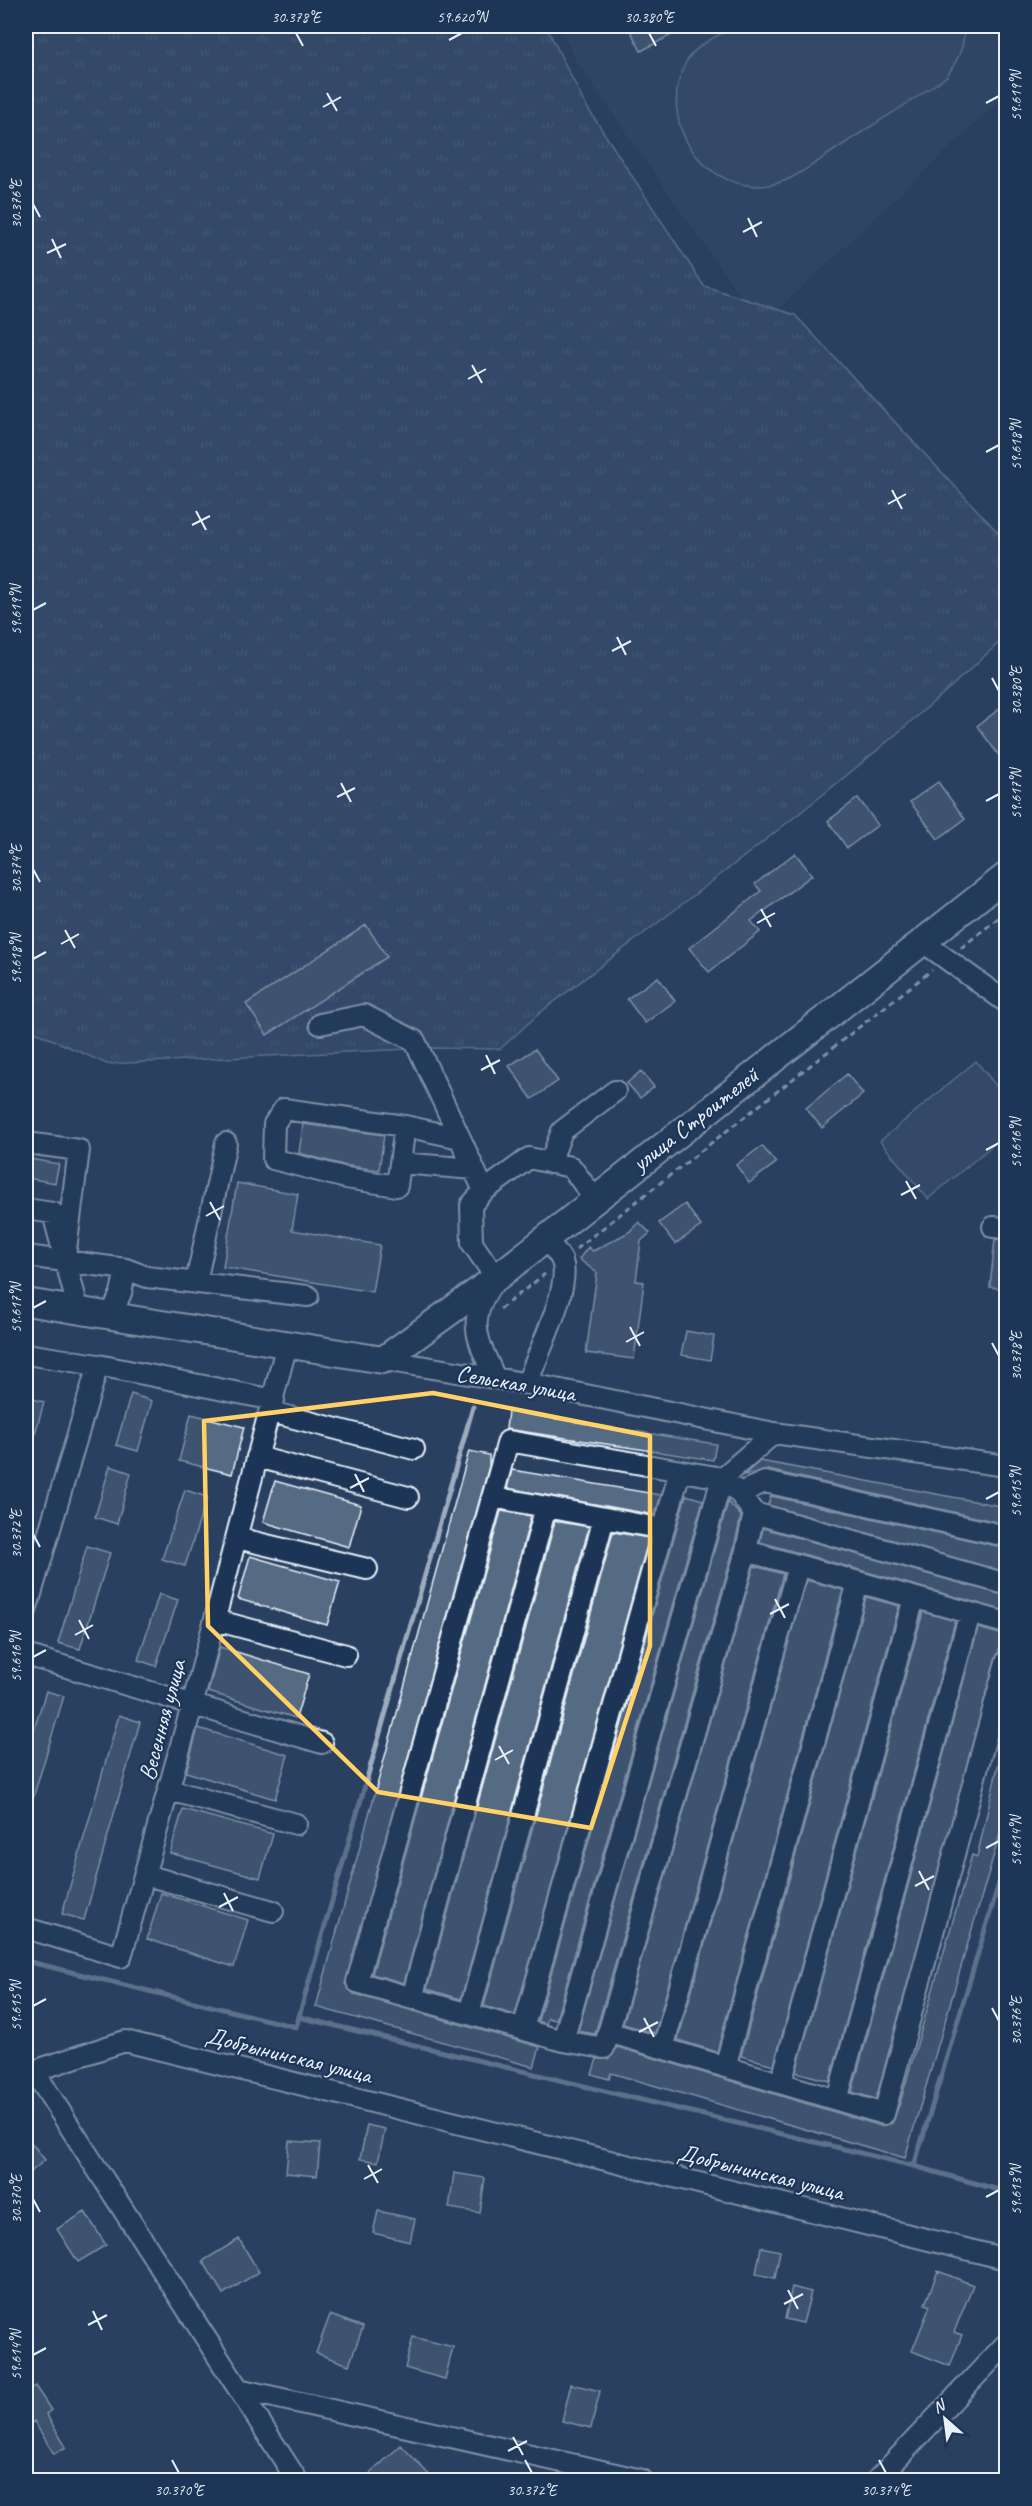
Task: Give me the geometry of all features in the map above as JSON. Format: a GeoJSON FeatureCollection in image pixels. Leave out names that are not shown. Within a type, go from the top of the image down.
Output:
{"type":"FeatureCollection","features":[{"type":"Feature","properties":{"kind":"main road","name":"улица Строителей"},"geometry":{"type":"LineString","coordinates":[[383,1360],[496,1278],[594,1198],[1006,876]]}},
{"type":"Feature","properties":{"kind":"main road","name":"Сельская улица"},"geometry":{"type":"LineString","coordinates":[[26,1302],[110,1318],[383,1360]]}},
{"type":"Feature","properties":{"kind":"street"},"geometry":{"type":"LineString","coordinates":[[923,942],[1006,1002]]}},
{"type":"Feature","properties":{"kind":"street"},"geometry":{"type":"LineString","coordinates":[[320,1024],[364,1015],[414,1041],[484,1191]]}},
{"type":"Feature","properties":{"kind":"street"},"geometry":{"type":"LineString","coordinates":[[550,1163],[562,1131],[615,1091]]}},
{"type":"Feature","properties":{"kind":"street"},"geometry":{"type":"LineString","coordinates":[[405,1126],[397,1186],[346,1178],[273,1159],[274,1124],[284,1109],[405,1126],[460,1138]]}},
{"type":"Feature","properties":{"kind":"street"},"geometry":{"type":"LineString","coordinates":[[26,1143],[79,1150],[65,1259]]}},
{"type":"Feature","properties":{"kind":"street"},"geometry":{"type":"LineString","coordinates":[[196,1282],[226,1143]]}},
{"type":"Feature","properties":{"kind":"street"},"geometry":{"type":"LineString","coordinates":[[495,1378],[476,1335],[475,1316],[482,1297],[496,1278],[472,1243],[471,1204],[484,1191],[529,1158],[571,1167],[594,1198]]}},
{"type":"Feature","properties":{"kind":"street"},"geometry":{"type":"LineString","coordinates":[[400,1163],[474,1169]]}},
{"type":"Feature","properties":{"kind":"street"},"geometry":{"type":"LineString","coordinates":[[26,1209],[53,1213],[79,1312]]}},
{"type":"Feature","properties":{"kind":"street"},"geometry":{"type":"LineString","coordinates":[[527,1384],[538,1349],[555,1314],[564,1280],[562,1260],[545,1238]]}},
{"type":"Feature","properties":{"kind":"street"},"geometry":{"type":"LineString","coordinates":[[26,1256],[65,1259],[126,1269],[147,1277],[308,1296]]}},
{"type":"Feature","properties":{"kind":"street"},"geometry":{"type":"LineString","coordinates":[[110,1318],[121,1293],[126,1269]]}},
{"type":"Feature","properties":{"kind":"street","name":"Весенняя улица"},"geometry":{"type":"LineString","coordinates":[[26,1928],[121,1957],[192,1706],[287,1344]]}},
{"type":"Feature","properties":{"kind":"street"},"geometry":{"type":"LineString","coordinates":[[26,1354],[98,1365],[272,1406],[414,1449]]}},
{"type":"Feature","properties":{"kind":"street","name":"Сельская улица"},"geometry":{"type":"LineString","coordinates":[[383,1360],[495,1378],[774,1433],[1006,1466]]}},
{"type":"Feature","properties":{"kind":"street"},"geometry":{"type":"LineString","coordinates":[[26,1611],[98,1365]]}},
{"type":"Feature","properties":{"kind":"street"},"geometry":{"type":"LineString","coordinates":[[564,2041],[722,1478],[774,1433]]}},
{"type":"Feature","properties":{"kind":"street"},"geometry":{"type":"LineString","coordinates":[[754,1513],[746,1551],[604,2048],[564,2041],[357,1982],[508,1441],[722,1478],[739,1493],[754,1513],[1006,1584]]}},
{"type":"Feature","properties":{"kind":"street"},"geometry":{"type":"LineString","coordinates":[[257,1457],[408,1497]]}},
{"type":"Feature","properties":{"kind":"street"},"geometry":{"type":"LineString","coordinates":[[523,2029],[680,1471]]}},
{"type":"Feature","properties":{"kind":"street"},"geometry":{"type":"LineString","coordinates":[[739,1493],[765,1482],[1006,1536]]}},
{"type":"Feature","properties":{"kind":"street"},"geometry":{"type":"LineString","coordinates":[[493,1497],[663,1529]]}},
{"type":"Feature","properties":{"kind":"street"},"geometry":{"type":"LineString","coordinates":[[412,1998],[546,1507]]}},
{"type":"Feature","properties":{"kind":"street"},"geometry":{"type":"LineString","coordinates":[[469,2014],[604,1518]]}},
{"type":"Feature","properties":{"kind":"street"},"geometry":{"type":"LineString","coordinates":[[237,1538],[367,1569]]}},
{"type":"Feature","properties":{"kind":"street"},"geometry":{"type":"LineString","coordinates":[[746,1551],[1006,1623]]}},
{"type":"Feature","properties":{"kind":"street"},"geometry":{"type":"LineString","coordinates":[[663,2049],[798,1566]]}},
{"type":"Feature","properties":{"kind":"street"},"geometry":{"type":"LineString","coordinates":[[725,2067],[858,1582]]}},
{"type":"Feature","properties":{"kind":"street"},"geometry":{"type":"LineString","coordinates":[[781,2083],[914,1598]]}},
{"type":"Feature","properties":{"kind":"street"},"geometry":{"type":"LineString","coordinates":[[837,2100],[970,1613]]}},
{"type":"Feature","properties":{"kind":"street"},"geometry":{"type":"LineString","coordinates":[[215,1620],[346,1655]]}},
{"type":"Feature","properties":{"kind":"street"},"geometry":{"type":"LineString","coordinates":[[26,1654],[192,1706],[322,1743]]}},
{"type":"Feature","properties":{"kind":"street"},"geometry":{"type":"LineString","coordinates":[[608,2032],[884,2114],[1006,1662]]}},
{"type":"Feature","properties":{"kind":"street"},"geometry":{"type":"LineString","coordinates":[[169,1790],[296,1824]]}},
{"type":"Feature","properties":{"kind":"street"},"geometry":{"type":"LineString","coordinates":[[146,1875],[273,1911]]}},
{"type":"Feature","properties":{"kind":"street","name":"Добрынинская улица"},"geometry":{"type":"LineString","coordinates":[[297,2481],[30,2074],[125,2041],[1006,2259]]}},
{"type":"Feature","properties":{"kind":"street"},"geometry":{"type":"LineString","coordinates":[[878,2481],[1006,2344]]}},
{"type":"Feature","properties":{"kind":"street"},"geometry":{"type":"LineString","coordinates":[[238,2390],[642,2481]]}},
{"type":"Feature","properties":{"kind":"path"},"geometry":{"type":"LineString","coordinates":[[498,1310],[1006,912]]}},
{"type":"Feature","properties":{"kind":"highlighted area"},"geometry":{"type":"Polygon","coordinates":[[[433,1393],[650,1436],[650,1646],[591,1828],[378,1792],[208,1626],[204,1421],[433,1393]]]}},
{"type":"Feature","properties":{"kind":"shaded area"},"geometry":{"type":"Polygon","coordinates":[[[558,26],[1006,26],[1006,94],[761,326],[576,61],[558,26]]]}},
{"type":"Feature","properties":{"kind":"green space"},"geometry":{"type":"Polygon","coordinates":[[[29,26],[546,26],[585,104],[704,286],[795,315],[1006,541],[1006,636],[895,735],[837,783],[720,876],[541,1012],[500,1049],[429,1048],[107,1064],[26,1028],[26,62],[29,26]]]}},
{"type":"Feature","properties":{"kind":"green space"},"geometry":{"type":"Polygon","coordinates":[[[735,26],[964,26],[964,33],[960,52],[947,76],[796,175],[778,183],[758,186],[736,183],[717,174],[701,161],[688,145],[680,126],[676,106],[678,85],[689,57],[707,42],[735,26]]]}},
{"type":"Feature","properties":{"kind":"green space"},"geometry":{"type":"Polygon","coordinates":[[[976,1061],[1006,1098],[1006,1134],[928,1199],[880,1141],[976,1061]]]}},
{"type":"Feature","properties":{"kind":"building"},"geometry":{"type":"Polygon","coordinates":[[[628,26],[688,26],[641,51],[628,26]]]}},
{"type":"Feature","properties":{"kind":"building"},"geometry":{"type":"Polygon","coordinates":[[[1006,704],[1006,765],[977,726],[1006,704]]]}},
{"type":"Feature","properties":{"kind":"building"},"geometry":{"type":"Polygon","coordinates":[[[938,782],[965,819],[938,839],[910,802],[938,782]]]}},
{"type":"Feature","properties":{"kind":"building"},"geometry":{"type":"Polygon","coordinates":[[[858,798],[878,825],[847,848],[828,821],[858,798]]]}},
{"type":"Feature","properties":{"kind":"building"},"geometry":{"type":"Polygon","coordinates":[[[795,853],[812,875],[751,921],[760,932],[709,972],[689,948],[761,891],[755,884],[795,853]]]}},
{"type":"Feature","properties":{"kind":"building"},"geometry":{"type":"Polygon","coordinates":[[[366,925],[387,957],[267,1035],[246,1004],[366,925]]]}},
{"type":"Feature","properties":{"kind":"building"},"geometry":{"type":"Polygon","coordinates":[[[658,977],[675,1001],[645,1023],[627,999],[658,977]]]}},
{"type":"Feature","properties":{"kind":"building"},"geometry":{"type":"Polygon","coordinates":[[[535,1049],[558,1081],[532,1099],[509,1066],[535,1049]]]}},
{"type":"Feature","properties":{"kind":"building"},"geometry":{"type":"Polygon","coordinates":[[[641,1071],[654,1087],[640,1098],[627,1083],[641,1071]]]}},
{"type":"Feature","properties":{"kind":"building"},"geometry":{"type":"Polygon","coordinates":[[[847,1074],[863,1094],[822,1128],[806,1108],[847,1074]]]}},
{"type":"Feature","properties":{"kind":"building"},"geometry":{"type":"Polygon","coordinates":[[[303,1124],[384,1135],[379,1170],[343,1165],[299,1153],[303,1124]]]}},
{"type":"Feature","properties":{"kind":"building"},"geometry":{"type":"Polygon","coordinates":[[[762,1146],[776,1163],[749,1183],[736,1165],[762,1146]]]}},
{"type":"Feature","properties":{"kind":"building"},"geometry":{"type":"Polygon","coordinates":[[[30,1159],[59,1164],[55,1183],[27,1178],[30,1159]]]}},
{"type":"Feature","properties":{"kind":"building"},"geometry":{"type":"Polygon","coordinates":[[[237,1183],[298,1194],[292,1230],[380,1245],[372,1292],[223,1267],[237,1183]]]}},
{"type":"Feature","properties":{"kind":"building"},"geometry":{"type":"Polygon","coordinates":[[[685,1204],[701,1226],[675,1244],[659,1223],[685,1204]]]}},
{"type":"Feature","properties":{"kind":"building"},"geometry":{"type":"Polygon","coordinates":[[[639,1222],[650,1233],[641,1241],[636,1281],[644,1282],[634,1359],[586,1353],[597,1273],[579,1259],[588,1247],[593,1251],[629,1232],[639,1222]]]}},
{"type":"Feature","properties":{"kind":"building"},"geometry":{"type":"Polygon","coordinates":[[[995,1239],[1006,1240],[1006,1289],[990,1287],[995,1239]]]}},
{"type":"Feature","properties":{"kind":"building"},"geometry":{"type":"Polygon","coordinates":[[[686,1331],[714,1336],[710,1360],[681,1355],[686,1331]]]}},
{"type":"Feature","properties":{"kind":"building"},"geometry":{"type":"Polygon","coordinates":[[[131,1394],[152,1401],[138,1451],[116,1445],[131,1394]]]}},
{"type":"Feature","properties":{"kind":"building"},"geometry":{"type":"Polygon","coordinates":[[[26,1397],[44,1402],[30,1452],[26,1452],[26,1397]]]}},
{"type":"Feature","properties":{"kind":"building"},"geometry":{"type":"Polygon","coordinates":[[[508,1411],[716,1444],[713,1460],[506,1429],[508,1411]]]}},
{"type":"Feature","properties":{"kind":"building"},"geometry":{"type":"Polygon","coordinates":[[[191,1414],[244,1427],[232,1474],[179,1461],[191,1414]]]}},
{"type":"Feature","properties":{"kind":"building"},"geometry":{"type":"Polygon","coordinates":[[[469,1451],[489,1455],[489,1466],[345,1984],[354,1994],[540,2047],[534,2067],[316,2007],[469,1451]]]}},
{"type":"Feature","properties":{"kind":"building"},"geometry":{"type":"Polygon","coordinates":[[[760,1461],[1006,1507],[1006,1524],[768,1470],[744,1475],[760,1461]]]}},
{"type":"Feature","properties":{"kind":"building"},"geometry":{"type":"Polygon","coordinates":[[[110,1466],[131,1473],[117,1524],[95,1517],[110,1466]]]}},
{"type":"Feature","properties":{"kind":"building"},"geometry":{"type":"Polygon","coordinates":[[[512,1470],[661,1495],[655,1515],[507,1488],[512,1470]]]}},
{"type":"Feature","properties":{"kind":"building"},"geometry":{"type":"Polygon","coordinates":[[[275,1481],[361,1505],[349,1547],[263,1522],[275,1481]]]}},
{"type":"Feature","properties":{"kind":"building"},"geometry":{"type":"Polygon","coordinates":[[[185,1490],[207,1497],[185,1566],[162,1559],[185,1490]]]}},
{"type":"Feature","properties":{"kind":"building"},"geometry":{"type":"Polygon","coordinates":[[[686,1495],[703,1500],[556,2020],[548,2018],[546,2024],[538,2021],[686,1495]]]}},
{"type":"Feature","properties":{"kind":"building"},"geometry":{"type":"Polygon","coordinates":[[[771,1496],[1006,1548],[1006,1572],[768,1505],[771,1496]]]}},
{"type":"Feature","properties":{"kind":"building"},"geometry":{"type":"Polygon","coordinates":[[[728,1502],[741,1516],[734,1548],[595,2034],[578,2031],[728,1502]]]}},
{"type":"Feature","properties":{"kind":"building"},"geometry":{"type":"Polygon","coordinates":[[[501,1511],[531,1516],[404,1983],[372,1974],[501,1511]]]}},
{"type":"Feature","properties":{"kind":"building"},"geometry":{"type":"Polygon","coordinates":[[[555,1521],[589,1527],[461,1999],[427,1989],[555,1521]]]}},
{"type":"Feature","properties":{"kind":"building"},"geometry":{"type":"Polygon","coordinates":[[[763,1528],[1006,1596],[1006,1611],[760,1542],[763,1528]]]}},
{"type":"Feature","properties":{"kind":"building"},"geometry":{"type":"Polygon","coordinates":[[[613,1532],[649,1538],[515,2015],[484,2006],[613,1532]]]}},
{"type":"Feature","properties":{"kind":"building"},"geometry":{"type":"Polygon","coordinates":[[[87,1546],[110,1553],[80,1649],[58,1643],[87,1546]]]}},
{"type":"Feature","properties":{"kind":"building"},"geometry":{"type":"Polygon","coordinates":[[[250,1556],[340,1582],[327,1625],[238,1599],[250,1556]]]}},
{"type":"Feature","properties":{"kind":"building"},"geometry":{"type":"Polygon","coordinates":[[[754,1566],[783,1574],[655,2033],[623,2024],[754,1566]]]}},
{"type":"Feature","properties":{"kind":"building"},"geometry":{"type":"Polygon","coordinates":[[[806,1580],[843,1590],[717,2052],[678,2040],[806,1580]]]}},
{"type":"Feature","properties":{"kind":"building"},"geometry":{"type":"Polygon","coordinates":[[[159,1594],[178,1600],[156,1666],[138,1660],[159,1594]]]}},
{"type":"Feature","properties":{"kind":"building"},"geometry":{"type":"Polygon","coordinates":[[[866,1597],[899,1606],[774,2065],[741,2056],[866,1597]]]}},
{"type":"Feature","properties":{"kind":"building"},"geometry":{"type":"Polygon","coordinates":[[[923,1612],[955,1621],[830,2081],[796,2072],[923,1612]]]}},
{"type":"Feature","properties":{"kind":"building"},"geometry":{"type":"Polygon","coordinates":[[[978,1628],[1003,1635],[876,2099],[852,2092],[978,1628]]]}},
{"type":"Feature","properties":{"kind":"building"},"geometry":{"type":"Polygon","coordinates":[[[220,1647],[309,1674],[296,1718],[208,1692],[220,1647]]]}},
{"type":"Feature","properties":{"kind":"building"},"geometry":{"type":"Polygon","coordinates":[[[46,1691],[64,1696],[29,1811],[26,1811],[26,1755],[46,1691]]]}},
{"type":"Feature","properties":{"kind":"building"},"geometry":{"type":"Polygon","coordinates":[[[119,1715],[140,1722],[84,1920],[62,1914],[119,1715]]]}},
{"type":"Feature","properties":{"kind":"building"},"geometry":{"type":"Polygon","coordinates":[[[198,1728],[288,1755],[275,1799],[186,1772],[198,1728]]]}},
{"type":"Feature","properties":{"kind":"building"},"geometry":{"type":"Polygon","coordinates":[[[1001,1753],[1006,1754],[1006,1813],[905,2158],[611,2073],[609,2079],[592,2074],[597,2059],[608,2059],[617,2047],[881,2126],[892,2123],[900,2103],[972,1855],[977,1857],[1001,1753]]]}},
{"type":"Feature","properties":{"kind":"building"},"geometry":{"type":"Polygon","coordinates":[[[183,1809],[273,1834],[260,1878],[170,1853],[183,1809]]]}},
{"type":"Feature","properties":{"kind":"building"},"geometry":{"type":"Polygon","coordinates":[[[161,1893],[248,1920],[234,1967],[147,1939],[161,1893]]]}},
{"type":"Feature","properties":{"kind":"building"},"geometry":{"type":"Polygon","coordinates":[[[367,2125],[385,2129],[378,2162],[360,2159],[367,2125]]]}},
{"type":"Feature","properties":{"kind":"building"},"geometry":{"type":"Polygon","coordinates":[[[26,2136],[45,2160],[26,2176],[26,2136]]]}},
{"type":"Feature","properties":{"kind":"building"},"geometry":{"type":"Polygon","coordinates":[[[289,2141],[320,2143],[317,2176],[286,2173],[289,2141]]]}},
{"type":"Feature","properties":{"kind":"building"},"geometry":{"type":"Polygon","coordinates":[[[454,2173],[485,2178],[480,2213],[449,2208],[454,2173]]]}},
{"type":"Feature","properties":{"kind":"building"},"geometry":{"type":"Polygon","coordinates":[[[378,2211],[415,2219],[410,2242],[373,2233],[378,2211]]]}},
{"type":"Feature","properties":{"kind":"building"},"geometry":{"type":"Polygon","coordinates":[[[85,2212],[106,2245],[78,2262],[57,2229],[85,2212]]]}},
{"type":"Feature","properties":{"kind":"building"},"geometry":{"type":"Polygon","coordinates":[[[239,2239],[259,2272],[223,2294],[203,2261],[239,2239]]]}},
{"type":"Feature","properties":{"kind":"building"},"geometry":{"type":"Polygon","coordinates":[[[761,2247],[780,2251],[775,2278],[756,2274],[761,2247]]]}},
{"type":"Feature","properties":{"kind":"building"},"geometry":{"type":"Polygon","coordinates":[[[938,2271],[973,2285],[954,2332],[962,2335],[950,2366],[912,2351],[930,2306],[925,2304],[938,2271]]]}},
{"type":"Feature","properties":{"kind":"building"},"geometry":{"type":"Polygon","coordinates":[[[792,2287],[811,2292],[803,2323],[785,2319],[792,2287]]]}},
{"type":"Feature","properties":{"kind":"building"},"geometry":{"type":"Polygon","coordinates":[[[330,2315],[363,2327],[349,2365],[316,2353],[330,2315]]]}},
{"type":"Feature","properties":{"kind":"building"},"geometry":{"type":"Polygon","coordinates":[[[413,2337],[453,2347],[445,2379],[405,2368],[413,2337]]]}},
{"type":"Feature","properties":{"kind":"building"},"geometry":{"type":"Polygon","coordinates":[[[571,2384],[600,2391],[591,2428],[562,2421],[571,2384]]]}},
{"type":"Feature","properties":{"kind":"building"},"geometry":{"type":"Polygon","coordinates":[[[35,2386],[51,2410],[46,2414],[66,2447],[54,2454],[34,2421],[26,2427],[26,2392],[35,2386]]]}},
{"type":"Feature","properties":{"kind":"building"},"geometry":{"type":"Polygon","coordinates":[[[401,2445],[435,2481],[362,2481],[401,2445]]]}},
{"type":"Feature","properties":{"kind":"waterway"},"geometry":{"type":"LineString","coordinates":[[26,1961],[296,2027],[473,1407]]}},
{"type":"Feature","properties":{"kind":"waterway"},"geometry":{"type":"LineString","coordinates":[[996,1474],[1006,1476]]}},
{"type":"Feature","properties":{"kind":"waterway"},"geometry":{"type":"LineString","coordinates":[[914,2166],[1006,1860]]}},
{"type":"Feature","properties":{"kind":"waterway"},"geometry":{"type":"LineString","coordinates":[[299,2017],[914,2166],[1006,2192]]}}]}
